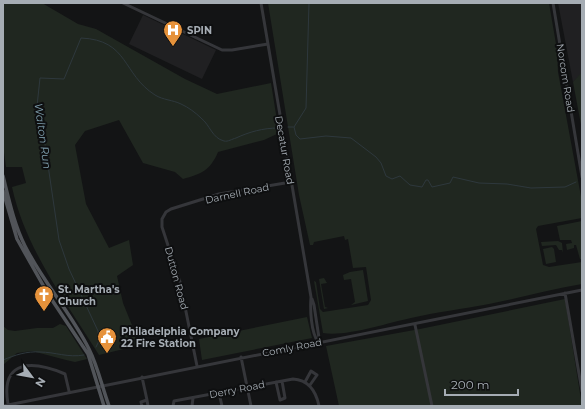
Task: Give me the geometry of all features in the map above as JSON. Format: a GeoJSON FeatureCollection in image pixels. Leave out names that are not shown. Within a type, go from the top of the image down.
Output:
{"type":"FeatureCollection","features":[{"type":"Feature","properties":{"kind":"main road"},"geometry":{"type":"LineString","coordinates":[[3,176],[17,228],[26,247],[67,316],[90,350],[100,385],[104,406]]}},
{"type":"Feature","properties":{"kind":"main road"},"geometry":{"type":"LineString","coordinates":[[3,191],[17,239],[48,294],[67,316]]}},
{"type":"Feature","properties":{"kind":"main road"},"geometry":{"type":"LineString","coordinates":[[100,385],[109,406]]}},
{"type":"Feature","properties":{"kind":"street"},"geometry":{"type":"LineString","coordinates":[[123,3],[222,50],[232,50],[268,44]]}},
{"type":"Feature","properties":{"kind":"street","name":"Decatur Road"},"geometry":{"type":"LineString","coordinates":[[261,3],[311,297],[314,305],[319,338],[318,342]]}},
{"type":"Feature","properties":{"kind":"street","name":"Norcom Road"},"geometry":{"type":"LineString","coordinates":[[553,3],[582,177]]}},
{"type":"Feature","properties":{"kind":"street","name":"Darnell Road"},"geometry":{"type":"LineString","coordinates":[[184,205],[219,194],[291,182]]}},
{"type":"Feature","properties":{"kind":"street","name":"Dutton Road"},"geometry":{"type":"LineString","coordinates":[[184,205],[166,212],[162,223],[180,282],[197,366]]}},
{"type":"Feature","properties":{"kind":"street","name":"Comly Road"},"geometry":{"type":"LineString","coordinates":[[3,406],[69,391],[318,342],[415,325],[582,290]]}},
{"type":"Feature","properties":{"kind":"street"},"geometry":{"type":"LineString","coordinates":[[565,293],[582,391]]}},
{"type":"Feature","properties":{"kind":"street"},"geometry":{"type":"LineString","coordinates":[[415,325],[432,406]]}},
{"type":"Feature","properties":{"kind":"street"},"geometry":{"type":"LineString","coordinates":[[241,357],[251,406]]}},
{"type":"Feature","properties":{"kind":"street"},"geometry":{"type":"LineString","coordinates":[[8,404],[6,385],[10,374],[18,367],[27,365],[54,371],[66,376],[69,391]]}},
{"type":"Feature","properties":{"kind":"street"},"geometry":{"type":"LineString","coordinates":[[310,385],[317,375],[311,371],[305,382],[310,385],[317,395],[319,406]]}},
{"type":"Feature","properties":{"kind":"street"},"geometry":{"type":"LineString","coordinates":[[142,377],[148,406]]}},
{"type":"Feature","properties":{"kind":"street","name":"Derry Road"},"geometry":{"type":"LineString","coordinates":[[173,406],[174,401],[248,387],[293,379],[305,382]]}},
{"type":"Feature","properties":{"kind":"street"},"geometry":{"type":"LineString","coordinates":[[276,382],[280,400],[286,398],[282,381]]}},
{"type":"Feature","properties":{"kind":"street"},"geometry":{"type":"LineString","coordinates":[[219,393],[222,406]]}},
{"type":"Feature","properties":{"kind":"street"},"geometry":{"type":"LineString","coordinates":[[192,406],[193,398]]}},
{"type":"Feature","properties":{"kind":"street"},"geometry":{"type":"LineString","coordinates":[[142,406],[141,402],[147,400]]}},
{"type":"Feature","properties":{"kind":"shaded area"},"geometry":{"type":"Polygon","coordinates":[[[3,3],[42,3],[78,24],[96,29],[185,79],[217,94],[271,83],[279,133],[264,140],[218,152],[212,164],[208,168],[200,173],[183,179],[175,172],[143,163],[119,120],[85,131],[75,145],[86,204],[109,248],[129,240],[133,265],[117,276],[123,303],[140,345],[99,355],[60,295],[26,232],[12,187],[26,183],[22,167],[6,167],[3,145],[3,3]]]}},
{"type":"Feature","properties":{"kind":"shaded area"},"geometry":{"type":"Polygon","coordinates":[[[268,3],[549,3],[557,50],[558,72],[582,202],[582,218],[538,226],[536,229],[543,265],[549,267],[582,262],[582,284],[489,304],[420,316],[367,329],[332,334],[323,333],[314,281],[316,282],[320,309],[323,312],[368,305],[371,300],[366,267],[353,268],[348,239],[345,240],[344,236],[314,242],[313,245],[310,245],[299,195],[268,3]]]}},
{"type":"Feature","properties":{"kind":"shaded area"},"geometry":{"type":"Polygon","coordinates":[[[558,3],[582,3],[582,73],[573,82],[558,3]]]}},
{"type":"Feature","properties":{"kind":"shaded area","name":"SPIN"},"geometry":{"type":"Polygon","coordinates":[[[143,15],[216,50],[202,79],[129,44],[143,15]]]}},
{"type":"Feature","properties":{"kind":"shaded area"},"geometry":{"type":"Polygon","coordinates":[[[582,73],[582,130],[573,82],[582,73]]]}},
{"type":"Feature","properties":{"kind":"shaded area"},"geometry":{"type":"Polygon","coordinates":[[[582,221],[582,259],[580,259],[576,245],[574,245],[574,248],[567,250],[566,244],[572,243],[571,240],[560,240],[557,226],[582,221]]]}},
{"type":"Feature","properties":{"kind":"shaded area"},"geometry":{"type":"Polygon","coordinates":[[[558,241],[562,243],[563,253],[562,250],[559,250],[556,245],[542,246],[541,242],[558,241]]]}},
{"type":"Feature","properties":{"kind":"shaded area"},"geometry":{"type":"Polygon","coordinates":[[[552,247],[554,249],[556,262],[546,264],[543,249],[552,247]]]}},
{"type":"Feature","properties":{"kind":"shaded area"},"geometry":{"type":"Polygon","coordinates":[[[363,270],[368,301],[351,305],[355,302],[351,279],[344,280],[343,275],[350,272],[363,270]]]}},
{"type":"Feature","properties":{"kind":"shaded area"},"geometry":{"type":"Polygon","coordinates":[[[324,278],[327,283],[321,284],[325,307],[328,308],[324,309],[319,279],[324,278]]]}},
{"type":"Feature","properties":{"kind":"shaded area"},"geometry":{"type":"Polygon","coordinates":[[[565,299],[582,406],[339,406],[326,346],[420,329],[565,299]]]}},
{"type":"Feature","properties":{"kind":"shaded area"},"geometry":{"type":"Polygon","coordinates":[[[307,317],[312,338],[202,360],[199,339],[307,317]]]}},
{"type":"Feature","properties":{"kind":"shaded area"},"geometry":{"type":"Polygon","coordinates":[[[60,324],[66,326],[87,359],[75,362],[32,351],[17,353],[3,365],[3,326],[8,330],[15,331],[37,328],[53,328],[60,324]]]}},
{"type":"Feature","properties":{"kind":"waterway","name":"Walton Run"},"geometry":{"type":"LineString","coordinates":[[294,127],[306,108],[309,3]]}},
{"type":"Feature","properties":{"kind":"waterway","name":"Walton Run"},"geometry":{"type":"LineString","coordinates":[[96,347],[99,341],[98,331],[69,269],[59,240],[44,138],[37,106],[40,78],[64,79],[81,38],[97,40],[117,51],[144,87],[158,97],[184,105],[192,110],[204,121],[217,137],[224,141],[256,131],[278,128]]}},
{"type":"Feature","properties":{"kind":"waterway","name":"Walton Run"},"geometry":{"type":"LineString","coordinates":[[288,127],[293,127]]}},
{"type":"Feature","properties":{"kind":"waterway"},"geometry":{"type":"LineString","coordinates":[[294,127],[296,135],[300,139],[326,136],[351,138],[376,157],[381,163],[386,176],[392,179],[400,176],[410,185],[422,187],[426,180],[428,180],[432,187],[450,183],[453,177],[479,183],[507,184],[531,188],[565,187],[576,182]]}},
{"type":"Feature","properties":{"kind":"waterway","name":"Walton Run"},"geometry":{"type":"LineString","coordinates":[[3,360],[30,352],[46,352],[72,356],[84,355]]}},
{"type":"Feature","properties":{"kind":"place","name":"SPIN"},"geometry":{"type":"Point","coordinates":[173,47]}},
{"type":"Feature","properties":{"kind":"place","name":"St. Martha's Church"},"geometry":{"type":"Point","coordinates":[44,312]}},
{"type":"Feature","properties":{"kind":"place","name":"Philadelphia Company 22 Fire Station"},"geometry":{"type":"Point","coordinates":[107,354]}}]}
